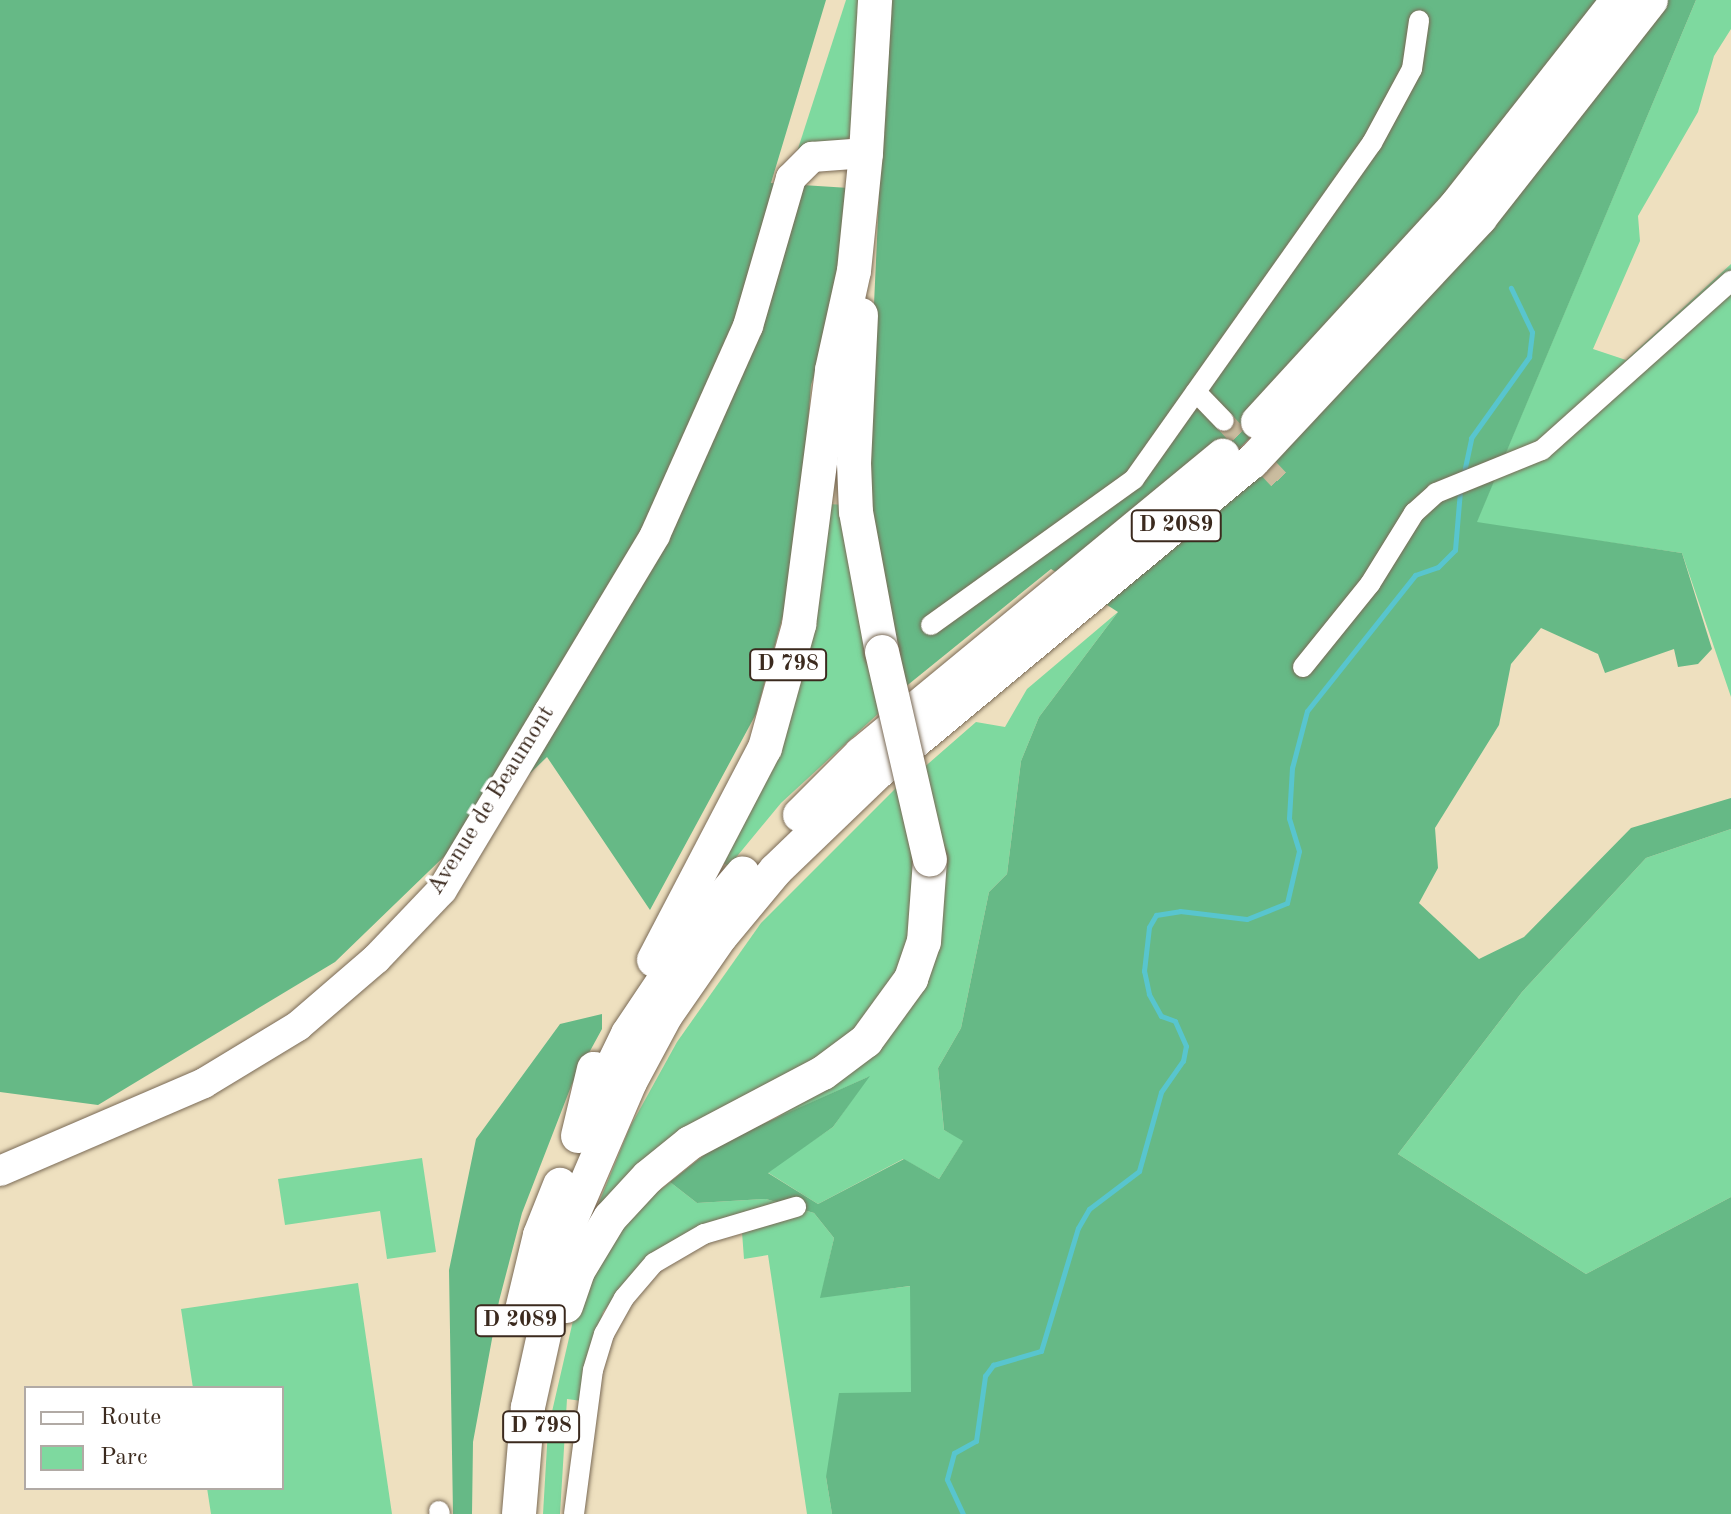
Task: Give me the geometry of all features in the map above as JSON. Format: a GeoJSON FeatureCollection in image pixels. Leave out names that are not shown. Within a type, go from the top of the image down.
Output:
{"type":"FeatureCollection","features":[{"type":"Feature","properties":{"kind":"main road"},"geometry":{"type":"LineString","coordinates":[[866,153],[875,0]]}},
{"type":"Feature","properties":{"kind":"main road","name":"D 2089"},"geometry":{"type":"LineString","coordinates":[[497,1514],[506,1396],[540,1235],[578,1136],[628,1034],[709,913],[754,861],[861,754],[1236,446],[1456,206],[1618,0]]}},
{"type":"Feature","properties":{"kind":"main road","name":"D 2089"},"geometry":{"type":"LineString","coordinates":[[519,1514],[528,1407],[568,1226],[630,1082],[666,1015],[721,936],[776,870],[878,772],[1252,462],[1480,218],[1651,0]]}},
{"type":"Feature","properties":{"kind":"main road","name":"Avenue de Beaumont"},"geometry":{"type":"LineString","coordinates":[[0,1171],[204,1083],[287,1033],[376,959],[442,890],[655,535],[710,419],[762,285],[791,178],[801,165],[831,153],[866,153]]}},
{"type":"Feature","properties":{"kind":"main road","name":"D 798"},"geometry":{"type":"LineString","coordinates":[[534,1514],[537,1453],[554,1340],[578,1271],[602,1231],[648,1177],[690,1143],[823,1073],[866,1041],[911,979],[919,955],[931,903],[930,860],[865,575],[854,463],[866,153]]}},
{"type":"Feature","properties":{"kind":"main road","name":"D 798"},"geometry":{"type":"LineString","coordinates":[[578,1136],[591,1076],[765,748],[811,563],[832,370],[854,271],[866,153]]}},
{"type":"Feature","properties":{"kind":"street"},"geometry":{"type":"LineString","coordinates":[[931,625],[1134,479],[1372,143],[1412,69],[1419,21]]}},
{"type":"Feature","properties":{"kind":"street"},"geometry":{"type":"LineString","coordinates":[[1303,667],[1370,584],[1414,513],[1436,493],[1542,450],[1731,281]]}},
{"type":"Feature","properties":{"kind":"street"},"geometry":{"type":"LineString","coordinates":[[1196,392],[1224,421]]}},
{"type":"Feature","properties":{"kind":"street"},"geometry":{"type":"LineString","coordinates":[[574,1514],[593,1370],[604,1334],[624,1298],[654,1263],[704,1234],[796,1207]]}},
{"type":"Feature","properties":{"kind":"green space"},"geometry":{"type":"Polygon","coordinates":[[[0,0],[826,0],[771,183],[849,188],[842,290],[811,385],[797,564],[756,714],[650,910],[547,757],[335,962],[98,1105],[0,1092],[0,0]]]}},
{"type":"Feature","properties":{"kind":"green space"},"geometry":{"type":"Polygon","coordinates":[[[846,0],[863,0],[855,129],[847,141],[795,158],[846,0]]]}},
{"type":"Feature","properties":{"kind":"green space"},"geometry":{"type":"Polygon","coordinates":[[[888,0],[1696,0],[1477,522],[1682,553],[1712,649],[1698,664],[1678,667],[1674,649],[1605,673],[1598,654],[1541,628],[1511,664],[1499,725],[1435,828],[1438,868],[1419,903],[1479,959],[1524,937],[1631,828],[1731,798],[1731,829],[1646,858],[1522,992],[1398,1154],[1586,1274],[1731,1197],[1731,1514],[832,1514],[826,1477],[839,1393],[911,1392],[910,1286],[820,1298],[834,1238],[814,1213],[766,1199],[697,1203],[670,1182],[718,1144],[870,1076],[833,1127],[768,1173],[818,1204],[904,1159],[939,1179],[963,1141],[944,1130],[938,1068],[961,1028],[989,892],[1007,874],[1021,761],[1039,717],[1118,612],[1051,569],[904,688],[873,561],[867,456],[888,0]]]}},
{"type":"Feature","properties":{"kind":"green space"},"geometry":{"type":"Polygon","coordinates":[[[1696,0],[1731,0],[1731,29],[1714,56],[1698,112],[1638,216],[1640,241],[1593,349],[1626,360],[1731,264],[1731,697],[1682,553],[1476,523],[1696,0]]]}},
{"type":"Feature","properties":{"kind":"green space"},"geometry":{"type":"Polygon","coordinates":[[[828,504],[846,505],[856,608],[880,712],[781,803],[729,866],[720,862],[828,504]]]}},
{"type":"Feature","properties":{"kind":"green space"},"geometry":{"type":"Polygon","coordinates":[[[1118,612],[1039,717],[1021,761],[1007,874],[989,892],[961,1028],[938,1068],[944,1130],[964,1140],[939,1179],[903,1159],[818,1204],[767,1172],[833,1127],[868,1077],[775,1119],[867,1054],[910,1001],[921,770],[976,722],[1005,727],[1027,689],[1118,612]]]}},
{"type":"Feature","properties":{"kind":"green space"},"geometry":{"type":"Polygon","coordinates":[[[897,787],[915,856],[920,904],[905,955],[878,1006],[843,1044],[593,1217],[630,1127],[677,1042],[761,923],[897,787]]]}},
{"type":"Feature","properties":{"kind":"green space"},"geometry":{"type":"Polygon","coordinates":[[[1731,829],[1731,1197],[1586,1274],[1398,1154],[1522,992],[1646,858],[1731,829]]]}},
{"type":"Feature","properties":{"kind":"green space"},"geometry":{"type":"Polygon","coordinates":[[[602,1014],[602,1029],[572,1084],[522,1213],[499,1301],[473,1442],[472,1514],[453,1514],[449,1270],[476,1139],[560,1024],[602,1014]]]}},
{"type":"Feature","properties":{"kind":"green space"},"geometry":{"type":"Polygon","coordinates":[[[422,1158],[436,1252],[387,1259],[380,1211],[285,1225],[278,1179],[422,1158]]]}},
{"type":"Feature","properties":{"kind":"green space"},"geometry":{"type":"Polygon","coordinates":[[[670,1182],[697,1203],[766,1199],[814,1213],[834,1238],[821,1297],[911,1286],[911,1392],[826,1477],[832,1514],[807,1514],[768,1255],[744,1259],[742,1232],[640,1266],[603,1312],[582,1401],[567,1399],[560,1514],[543,1514],[548,1429],[581,1286],[624,1219],[670,1182]]]}},
{"type":"Feature","properties":{"kind":"green space"},"geometry":{"type":"Polygon","coordinates":[[[358,1283],[392,1514],[211,1514],[207,1490],[284,1490],[284,1386],[193,1386],[181,1309],[358,1283]]]}},
{"type":"Feature","properties":{"kind":"waterway"},"geometry":{"type":"LineString","coordinates":[[1463,477],[1471,438],[1529,357],[1532,332],[1511,288]]}},
{"type":"Feature","properties":{"kind":"waterway"},"geometry":{"type":"LineString","coordinates":[[963,1514],[947,1479],[954,1453],[976,1441],[985,1376],[993,1365],[1041,1351],[1078,1228],[1089,1209],[1139,1171],[1161,1092],[1183,1061],[1186,1046],[1175,1021],[1161,1016],[1149,994],[1144,971],[1149,927],[1156,915],[1180,911],[1247,919],[1287,903],[1299,851],[1289,818],[1292,768],[1307,711],[1415,575],[1438,567],[1455,550],[1460,490]]}},
{"type":"Feature","properties":{"kind":"tunnel"},"geometry":{"type":"LineString","coordinates":[[1224,421],[1282,483]]}}]}
